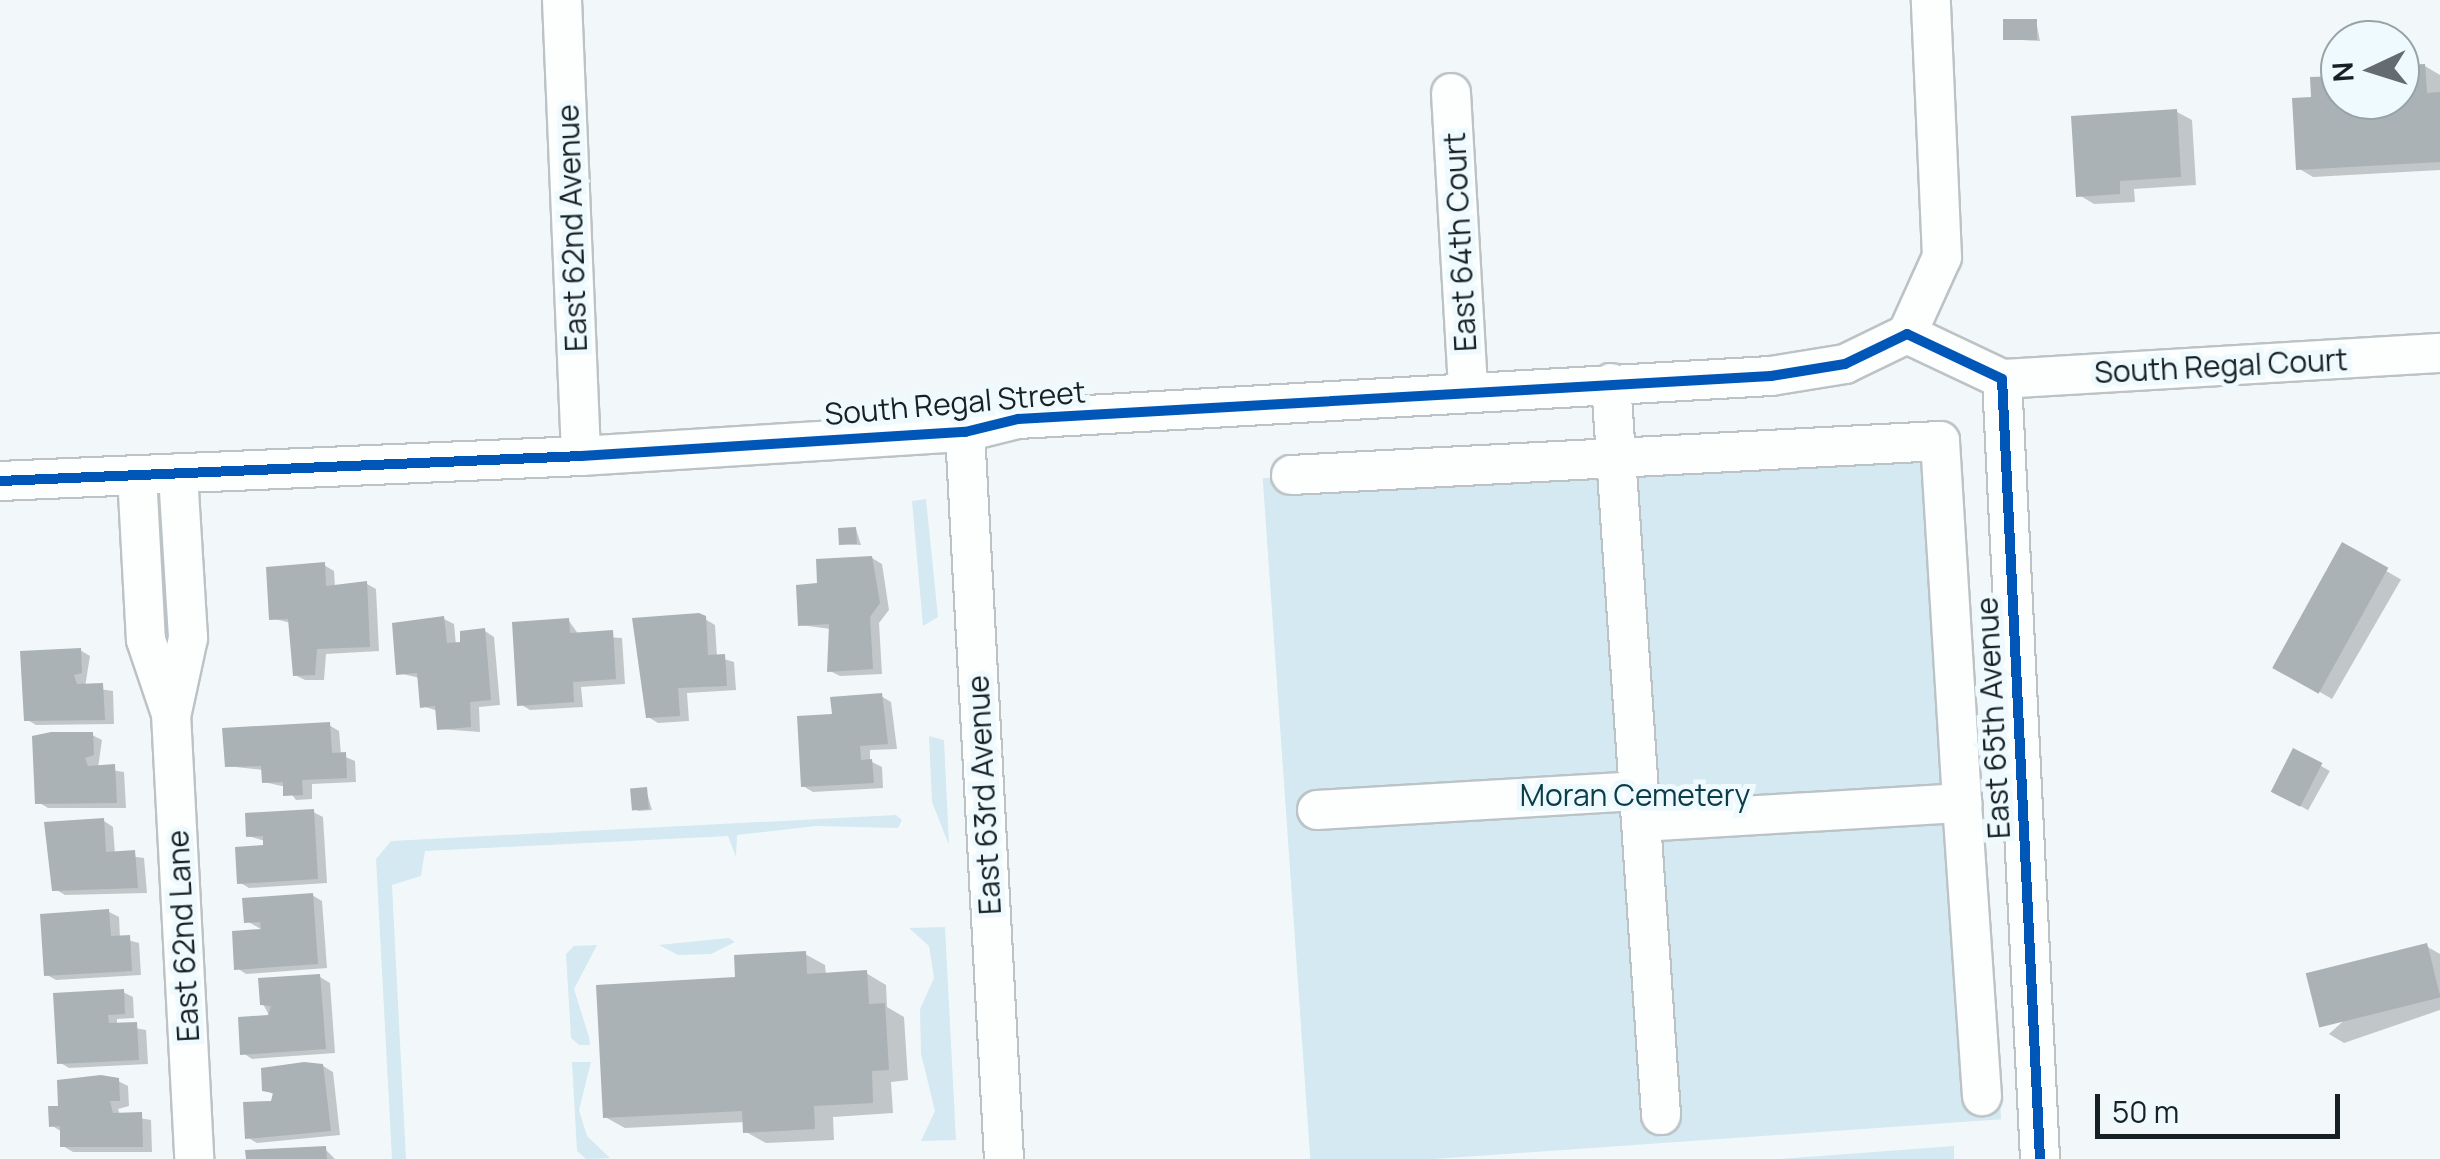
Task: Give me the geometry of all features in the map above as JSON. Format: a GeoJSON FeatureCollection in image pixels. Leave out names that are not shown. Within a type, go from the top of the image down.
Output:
{"type":"FeatureCollection","features":[{"type":"Feature","properties":{"kind":"street","name":"East 62nd Avenue"},"geometry":{"type":"LineString","coordinates":[[562,0],[581,456]]}},
{"type":"Feature","properties":{"kind":"street"},"geometry":{"type":"LineString","coordinates":[[1932,0],[1942,257],[1907,334],[2002,379]]}},
{"type":"Feature","properties":{"kind":"street","name":"East 64th Court"},"geometry":{"type":"LineString","coordinates":[[1451,93],[1468,390]]}},
{"type":"Feature","properties":{"kind":"street","name":"South Regal Street"},"geometry":{"type":"LineString","coordinates":[[0,481],[581,456],[965,432],[1018,419],[1468,390],[1771,376],[1846,364],[1907,334]]}},
{"type":"Feature","properties":{"kind":"street","name":"South Regal Court"},"geometry":{"type":"LineString","coordinates":[[2002,379],[2440,353]]}},
{"type":"Feature","properties":{"kind":"street","name":"East 65th Avenue"},"geometry":{"type":"LineString","coordinates":[[2002,379],[2040,1159]]}},
{"type":"Feature","properties":{"kind":"street"},"geometry":{"type":"LineString","coordinates":[[1611,384],[1661,1115]]}},
{"type":"Feature","properties":{"kind":"street","name":"East 63rd Avenue"},"geometry":{"type":"LineString","coordinates":[[965,432],[1004,1159]]}},
{"type":"Feature","properties":{"kind":"street"},"geometry":{"type":"LineString","coordinates":[[1291,475],[1940,441],[1982,1096]]}},
{"type":"Feature","properties":{"kind":"street","name":"East 62nd Lane"},"geometry":{"type":"LineString","coordinates":[[178,472],[188,638],[171,714],[194,1159]]}},
{"type":"Feature","properties":{"kind":"street","name":"East 62nd Lane"},"geometry":{"type":"LineString","coordinates":[[137,475],[146,640],[171,714]]}},
{"type":"Feature","properties":{"kind":"street"},"geometry":{"type":"LineString","coordinates":[[1317,810],[1962,802]]}},
{"type":"Feature","properties":{"kind":"green space","name":"Moran Cemetery"},"geometry":{"type":"Polygon","coordinates":[[[1953,430],[2001,1119],[1434,1159],[1310,1159],[1263,478],[1953,430]]]}},
{"type":"Feature","properties":{"kind":"green space"},"geometry":{"type":"Polygon","coordinates":[[[926,499],[938,617],[923,626],[912,501],[926,499]]]}},
{"type":"Feature","properties":{"kind":"green space"},"geometry":{"type":"Polygon","coordinates":[[[929,736],[944,740],[949,845],[932,802],[929,736]]]}},
{"type":"Feature","properties":{"kind":"green space"},"geometry":{"type":"Polygon","coordinates":[[[896,815],[902,820],[898,828],[816,826],[737,835],[736,857],[728,836],[425,851],[421,876],[392,885],[406,1159],[392,1159],[376,859],[391,841],[896,815]]]}},
{"type":"Feature","properties":{"kind":"green space"},"geometry":{"type":"Polygon","coordinates":[[[945,927],[956,1140],[921,1141],[935,1111],[921,1054],[920,1009],[934,978],[929,946],[909,928],[945,927]]]}},
{"type":"Feature","properties":{"kind":"green space"},"geometry":{"type":"Polygon","coordinates":[[[729,938],[735,942],[711,954],[678,955],[659,945],[729,938]]]}},
{"type":"Feature","properties":{"kind":"green space"},"geometry":{"type":"Polygon","coordinates":[[[597,945],[574,989],[590,1045],[579,1045],[571,1038],[566,954],[574,946],[597,945]]]}},
{"type":"Feature","properties":{"kind":"green space"},"geometry":{"type":"Polygon","coordinates":[[[572,1062],[591,1062],[579,1110],[587,1136],[610,1158],[586,1159],[577,1151],[572,1062]]]}},
{"type":"Feature","properties":{"kind":"green space"},"geometry":{"type":"Polygon","coordinates":[[[1954,1146],[1954,1159],[1780,1159],[1954,1146]]]}},
{"type":"Feature","properties":{"kind":"building"},"geometry":{"type":"Polygon","coordinates":[[[2003,19],[2037,19],[2037,40],[2003,40],[2003,19]]]}},
{"type":"Feature","properties":{"kind":"building"},"geometry":{"type":"Polygon","coordinates":[[[2420,64],[2425,64],[2427,93],[2440,92],[2440,162],[2296,170],[2292,98],[2311,97],[2310,77],[2320,77],[2320,120],[2420,120],[2420,64]]]}},
{"type":"Feature","properties":{"kind":"building"},"geometry":{"type":"Polygon","coordinates":[[[2177,109],[2181,177],[2120,181],[2120,194],[2076,197],[2071,116],[2177,109]]]}},
{"type":"Feature","properties":{"kind":"building"},"geometry":{"type":"Polygon","coordinates":[[[856,527],[857,544],[839,545],[838,528],[856,527]]]}},
{"type":"Feature","properties":{"kind":"building"},"geometry":{"type":"Polygon","coordinates":[[[2342,542],[2388,568],[2319,694],[2272,668],[2342,542]]]}},
{"type":"Feature","properties":{"kind":"building"},"geometry":{"type":"Polygon","coordinates":[[[872,556],[880,603],[870,617],[873,669],[827,672],[829,624],[798,626],[796,585],[817,583],[816,559],[872,556]]]}},
{"type":"Feature","properties":{"kind":"building"},"geometry":{"type":"Polygon","coordinates":[[[325,562],[326,586],[367,581],[370,647],[317,649],[315,675],[293,676],[288,619],[269,620],[266,567],[325,562]]]}},
{"type":"Feature","properties":{"kind":"building"},"geometry":{"type":"Polygon","coordinates":[[[699,613],[706,616],[708,655],[725,654],[727,686],[678,688],[680,716],[646,718],[632,618],[699,613]]]}},
{"type":"Feature","properties":{"kind":"building"},"geometry":{"type":"Polygon","coordinates":[[[444,616],[447,643],[460,642],[460,631],[485,628],[491,700],[470,702],[471,727],[437,730],[435,706],[420,708],[417,673],[396,675],[392,623],[444,616]]]}},
{"type":"Feature","properties":{"kind":"building"},"geometry":{"type":"Polygon","coordinates":[[[569,618],[570,633],[613,630],[616,679],[573,682],[574,702],[517,706],[512,622],[569,618]]]}},
{"type":"Feature","properties":{"kind":"building"},"geometry":{"type":"Polygon","coordinates":[[[81,648],[82,673],[74,675],[77,684],[103,683],[105,720],[24,721],[20,651],[81,648]]]}},
{"type":"Feature","properties":{"kind":"building"},"geometry":{"type":"Polygon","coordinates":[[[882,693],[888,744],[860,746],[861,760],[872,759],[874,783],[801,787],[797,716],[832,714],[830,697],[882,693]]]}},
{"type":"Feature","properties":{"kind":"building"},"geometry":{"type":"Polygon","coordinates":[[[330,722],[332,753],[346,752],[347,778],[302,780],[303,795],[283,796],[283,782],[262,783],[261,766],[225,767],[222,728],[330,722]]]}},
{"type":"Feature","properties":{"kind":"building"},"geometry":{"type":"Polygon","coordinates":[[[93,732],[94,755],[85,758],[88,766],[115,764],[117,803],[35,804],[32,736],[93,732]]]}},
{"type":"Feature","properties":{"kind":"building"},"geometry":{"type":"Polygon","coordinates":[[[2293,748],[2322,763],[2300,807],[2271,792],[2293,748]]]}},
{"type":"Feature","properties":{"kind":"building"},"geometry":{"type":"Polygon","coordinates":[[[647,787],[649,809],[632,810],[630,788],[647,787]]]}},
{"type":"Feature","properties":{"kind":"building"},"geometry":{"type":"Polygon","coordinates":[[[314,809],[318,879],[237,884],[235,847],[263,845],[263,836],[246,837],[245,813],[314,809]]]}},
{"type":"Feature","properties":{"kind":"building"},"geometry":{"type":"Polygon","coordinates":[[[104,818],[106,852],[135,850],[138,888],[52,891],[44,822],[104,818]]]}},
{"type":"Feature","properties":{"kind":"building"},"geometry":{"type":"Polygon","coordinates":[[[313,893],[318,964],[234,970],[232,931],[261,929],[260,922],[244,923],[242,898],[313,893]]]}},
{"type":"Feature","properties":{"kind":"building"},"geometry":{"type":"Polygon","coordinates":[[[109,909],[111,936],[130,935],[132,971],[44,976],[40,914],[109,909]]]}},
{"type":"Feature","properties":{"kind":"building"},"geometry":{"type":"Polygon","coordinates":[[[2427,943],[2440,997],[2319,1028],[2306,973],[2427,943]]]}},
{"type":"Feature","properties":{"kind":"building"},"geometry":{"type":"Polygon","coordinates":[[[806,951],[807,974],[867,970],[869,1004],[885,1003],[889,1070],[872,1071],[873,1103],[814,1106],[815,1129],[743,1133],[742,1111],[603,1118],[596,985],[735,977],[734,955],[806,951]]]}},
{"type":"Feature","properties":{"kind":"building"},"geometry":{"type":"Polygon","coordinates":[[[320,974],[326,1049],[240,1055],[238,1017],[268,1015],[271,1006],[260,1005],[258,978],[320,974]]]}},
{"type":"Feature","properties":{"kind":"building"},"geometry":{"type":"Polygon","coordinates":[[[124,989],[125,1014],[108,1015],[109,1023],[137,1022],[139,1060],[57,1064],[53,993],[124,989]]]}},
{"type":"Feature","properties":{"kind":"building"},"geometry":{"type":"Polygon","coordinates":[[[304,1062],[323,1064],[331,1131],[245,1139],[243,1102],[271,1101],[273,1093],[262,1091],[261,1068],[304,1062]]]}},
{"type":"Feature","properties":{"kind":"building"},"geometry":{"type":"Polygon","coordinates":[[[101,1075],[119,1078],[120,1101],[110,1101],[113,1113],[142,1112],[143,1147],[60,1147],[60,1126],[49,1127],[48,1106],[58,1106],[57,1080],[101,1075]]]}},
{"type":"Feature","properties":{"kind":"building"},"geometry":{"type":"Polygon","coordinates":[[[326,1146],[327,1159],[246,1159],[245,1150],[326,1146]]]}},
{"type":"Feature","properties":{"kind":"cycle path"},"geometry":{"type":"LineString","coordinates":[[0,481],[581,456],[965,432],[1018,419],[1771,376],[1845,364],[1907,334],[2002,379],[2040,1159]]}}]}
